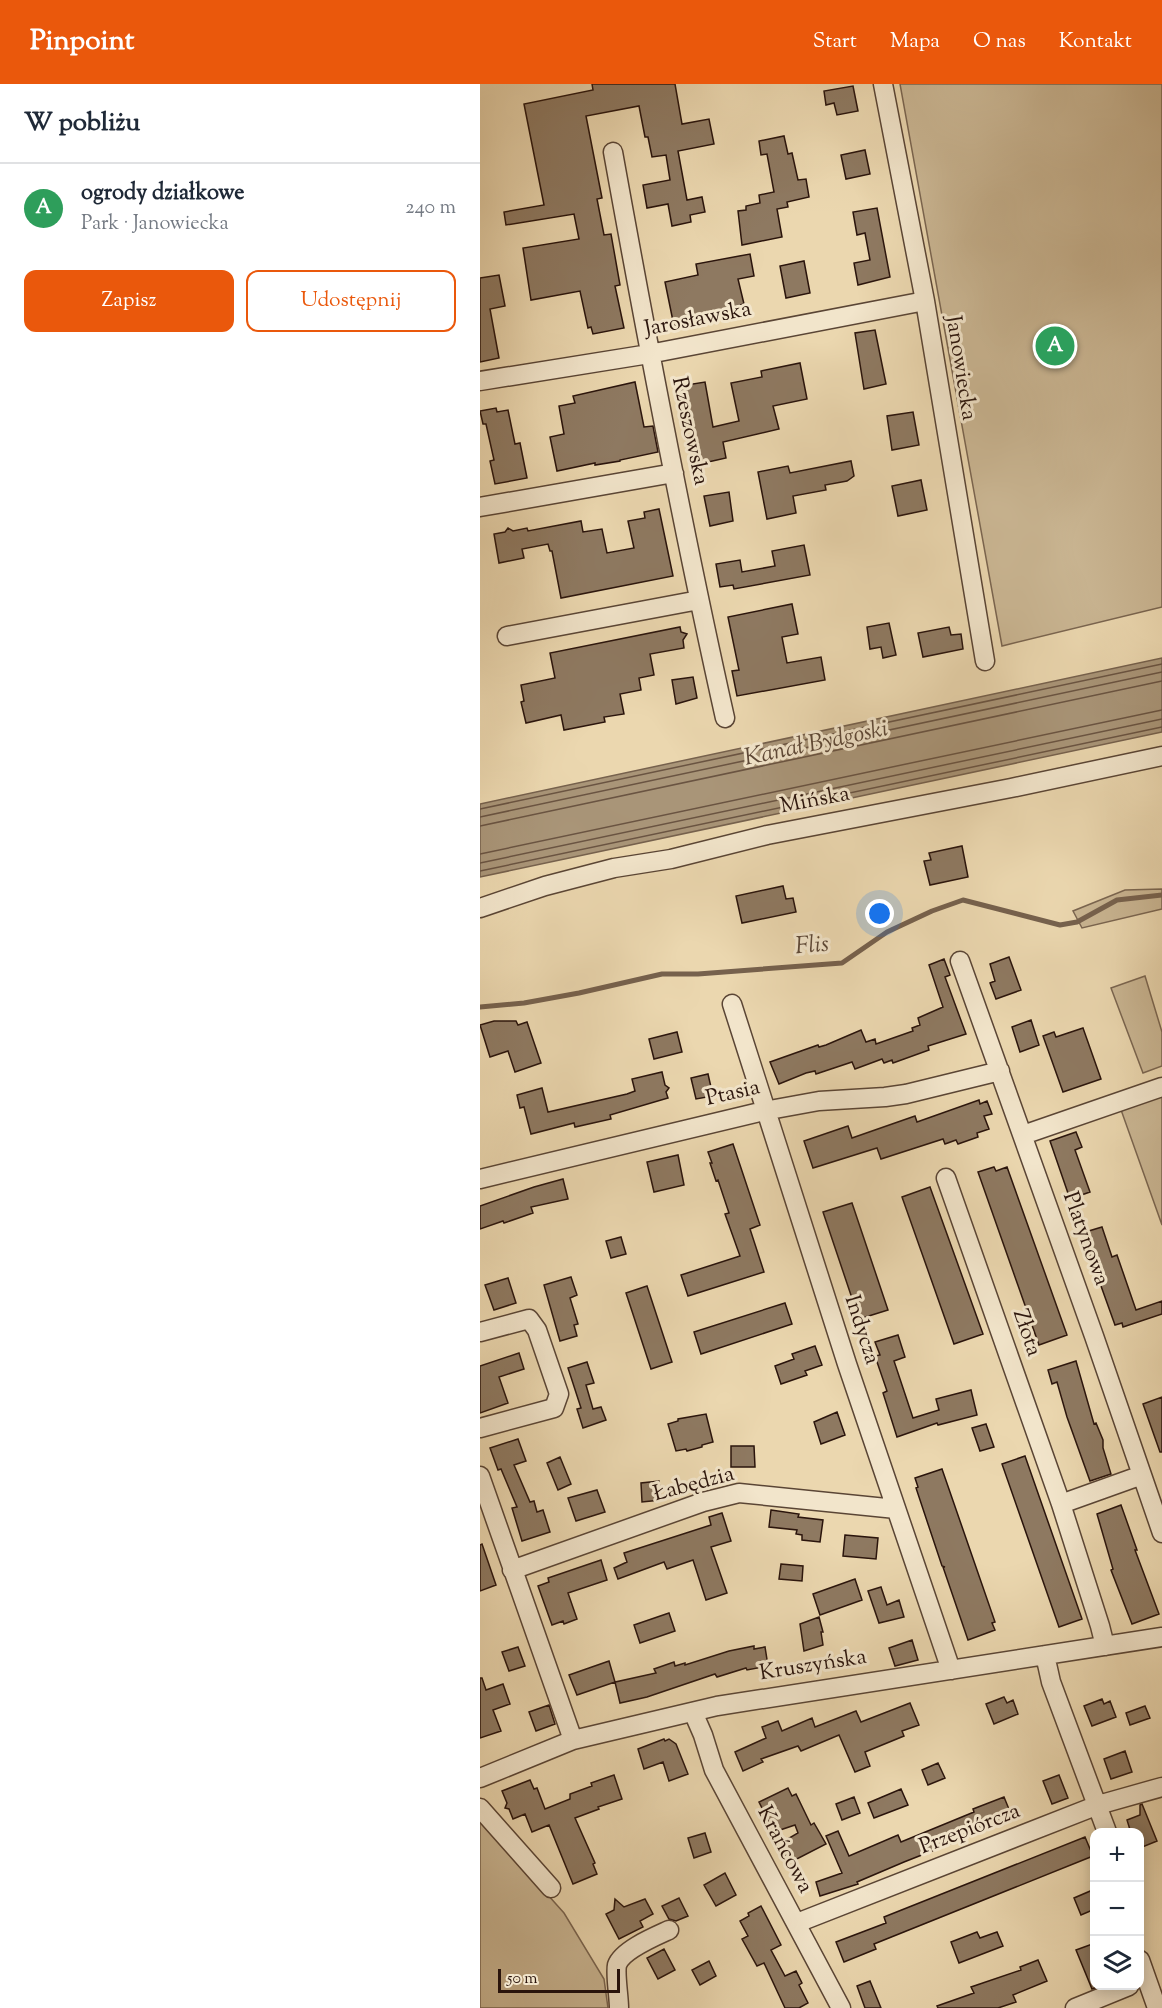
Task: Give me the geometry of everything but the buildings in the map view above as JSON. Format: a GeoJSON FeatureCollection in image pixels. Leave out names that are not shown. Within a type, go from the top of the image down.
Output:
{"type":"FeatureCollection","features":[{"type":"Feature","properties":{"kind":"street","name":"Janowiecka"},"geometry":{"type":"LineString","coordinates":[[883,84],[925,301],[985,661]]}},
{"type":"Feature","properties":{"kind":"street","name":"Rzeszowska"},"geometry":{"type":"LineString","coordinates":[[613,152],[649,354],[725,718]]}},
{"type":"Feature","properties":{"kind":"street","name":"Jarosławska"},"geometry":{"type":"LineString","coordinates":[[480,381],[649,354],[925,301]]}},
{"type":"Feature","properties":{"kind":"street"},"geometry":{"type":"LineString","coordinates":[[480,507],[674,473]]}},
{"type":"Feature","properties":{"kind":"street"},"geometry":{"type":"LineString","coordinates":[[507,636],[699,600]]}},
{"type":"Feature","properties":{"kind":"street","name":"Mińska"},"geometry":{"type":"LineString","coordinates":[[480,908],[545,885],[614,868],[671,859],[767,835],[1162,756]]}},
{"type":"Feature","properties":{"kind":"street","name":"Platynowa"},"geometry":{"type":"LineString","coordinates":[[960,961],[1162,1533]]}},
{"type":"Feature","properties":{"kind":"street","name":"Indycza"},"geometry":{"type":"LineString","coordinates":[[732,1004],[764,1111],[951,1670]]}},
{"type":"Feature","properties":{"kind":"street","name":"Ptasia"},"geometry":{"type":"LineString","coordinates":[[480,1179],[764,1111],[819,1101],[906,1094],[1000,1071]]}},
{"type":"Feature","properties":{"kind":"street"},"geometry":{"type":"LineString","coordinates":[[1023,1135],[1162,1088]]}},
{"type":"Feature","properties":{"kind":"street","name":"Złota"},"geometry":{"type":"LineString","coordinates":[[946,1178],[1060,1504],[1105,1646]]}},
{"type":"Feature","properties":{"kind":"street"},"geometry":{"type":"LineString","coordinates":[[480,1332],[529,1319],[537,1329],[559,1394],[554,1408],[480,1428]]}},
{"type":"Feature","properties":{"kind":"street"},"geometry":{"type":"LineString","coordinates":[[1060,1504],[1142,1475]]}},
{"type":"Feature","properties":{"kind":"street"},"geometry":{"type":"LineString","coordinates":[[480,1476],[573,1740]]}},
{"type":"Feature","properties":{"kind":"street","name":"Łabędzia"},"geometry":{"type":"LineString","coordinates":[[512,1570],[703,1502],[740,1493],[896,1509]]}},
{"type":"Feature","properties":{"kind":"street","name":"Kruszyńska"},"geometry":{"type":"LineString","coordinates":[[480,1778],[573,1740],[693,1712],[761,1698],[1162,1637]]}},
{"type":"Feature","properties":{"kind":"street"},"geometry":{"type":"LineString","coordinates":[[1045,1655],[1051,1682],[1105,1828]]}},
{"type":"Feature","properties":{"kind":"street","name":"Krańcowa"},"geometry":{"type":"LineString","coordinates":[[693,1712],[714,1770],[841,2008]]}},
{"type":"Feature","properties":{"kind":"street","name":"Przepiórcza"},"geometry":{"type":"LineString","coordinates":[[797,1923],[1098,1805],[1162,1787]]}},
{"type":"Feature","properties":{"kind":"street"},"geometry":{"type":"LineString","coordinates":[[480,1808],[551,1888]]}},
{"type":"Feature","properties":{"kind":"street"},"geometry":{"type":"LineString","coordinates":[[620,2008],[617,1965],[622,1957],[633,1948],[669,1930]]}},
{"type":"Feature","properties":{"kind":"street"},"geometry":{"type":"LineString","coordinates":[[1075,2008],[1119,1990]]}},
{"type":"Feature","properties":{"kind":"street"},"geometry":{"type":"LineString","coordinates":[[1144,1990],[1157,2008]]}},
{"type":"Feature","properties":{"kind":"shaded area"},"geometry":{"type":"Polygon","coordinates":[[[900,84],[1162,84],[1162,607],[1002,646],[900,84]]]}},
{"type":"Feature","properties":{"kind":"shaded area"},"geometry":{"type":"Polygon","coordinates":[[[1162,889],[1162,909],[1082,928],[1073,911],[1125,890],[1162,889]]]}},
{"type":"Feature","properties":{"kind":"shaded area"},"geometry":{"type":"Polygon","coordinates":[[[1145,976],[1162,1032],[1162,1066],[1143,1073],[1111,988],[1145,976]]]}},
{"type":"Feature","properties":{"kind":"shaded area"},"geometry":{"type":"Polygon","coordinates":[[[1162,1094],[1162,1225],[1120,1107],[1162,1094]]]}},
{"type":"Feature","properties":{"kind":"shaded area"},"geometry":{"type":"Polygon","coordinates":[[[480,1819],[564,1913],[604,1979],[608,2008],[480,2008],[480,1819]]]}},
{"type":"Feature","properties":{"kind":"water","name":"Kanał Bydgoski"},"geometry":{"type":"Polygon","coordinates":[[[1162,658],[1162,732],[480,877],[480,804],[1162,658]]]}},
{"type":"Feature","properties":{"kind":"waterway","name":"Flis"},"geometry":{"type":"LineString","coordinates":[[480,1007],[524,1003],[662,974],[698,974],[842,963],[887,932],[932,911],[963,900],[1060,925],[1077,922],[1117,900],[1162,895]]}},
{"type":"Feature","properties":{"kind":"place","name":"ogrody działkowe"},"geometry":{"type":"Point","coordinates":[1055,346]}}]}
